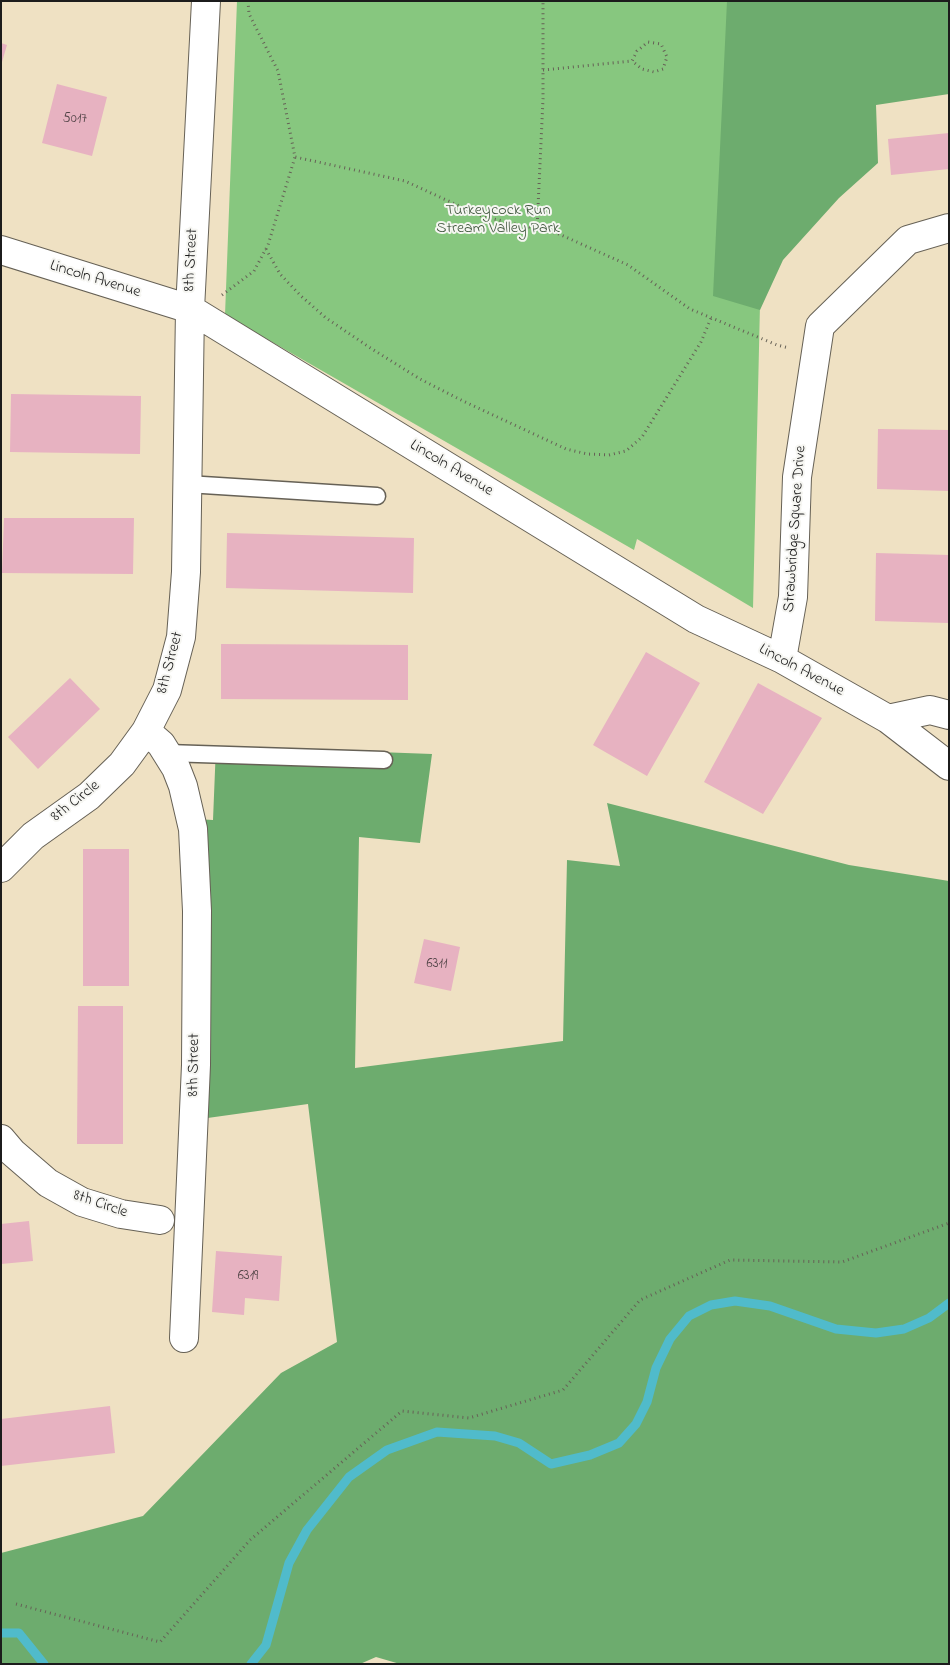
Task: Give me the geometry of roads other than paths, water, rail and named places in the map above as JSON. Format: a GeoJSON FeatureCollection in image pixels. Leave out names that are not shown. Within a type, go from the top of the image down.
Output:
{"type":"FeatureCollection","features":[{"type":"Feature","properties":{"kind":"street","name":"8th Street"},"geometry":{"type":"LineString","coordinates":[[184,1338],[196,1065],[197,911],[193,829],[183,786],[176,768],[161,744],[146,731],[167,690],[181,637],[186,572],[190,309],[206,1]]}},
{"type":"Feature","properties":{"kind":"street","name":"Strawbridge Square Drive"},"geometry":{"type":"LineString","coordinates":[[782,659],[793,597],[797,477],[820,326],[908,240],[949,228]]}},
{"type":"Feature","properties":{"kind":"street","name":"Lincoln Avenue"},"geometry":{"type":"LineString","coordinates":[[1,250],[190,309],[696,619],[782,659],[888,719],[949,766]]}},
{"type":"Feature","properties":{"kind":"street"},"geometry":{"type":"LineString","coordinates":[[888,719],[930,710],[949,714]]}},
{"type":"Feature","properties":{"kind":"street","name":"8th Circle"},"geometry":{"type":"LineString","coordinates":[[1,868],[33,836],[95,789],[122,764],[146,731]]}},
{"type":"Feature","properties":{"kind":"street","name":"8th Circle"},"geometry":{"type":"LineString","coordinates":[[1,1139],[12,1152],[48,1183],[82,1202],[121,1214],[160,1220]]}},
{"type":"Feature","properties":{"kind":"lane"},"geometry":{"type":"LineString","coordinates":[[187,484],[377,496]]}},
{"type":"Feature","properties":{"kind":"lane"},"geometry":{"type":"LineString","coordinates":[[167,753],[384,760]]}},
{"type":"Feature","properties":{"kind":"waterway"},"geometry":{"type":"LineString","coordinates":[[251,1664],[266,1645],[289,1563],[307,1530],[349,1477],[387,1450],[437,1432],[495,1436],[519,1443],[551,1464],[590,1455],[619,1443],[636,1424],[647,1402],[656,1368],[670,1339],[689,1316],[711,1305],[735,1301],[770,1306],[836,1329],[876,1333],[904,1329],[929,1318],[949,1303]]}},
{"type":"Feature","properties":{"kind":"waterway"},"geometry":{"type":"LineString","coordinates":[[1,1633],[19,1633],[44,1664]]}},
{"type":"Feature","properties":{"kind":"park label","name":"Turkeycock Run Stream Valley Park"},"geometry":{"type":"Point","coordinates":[498,220]}}]}
